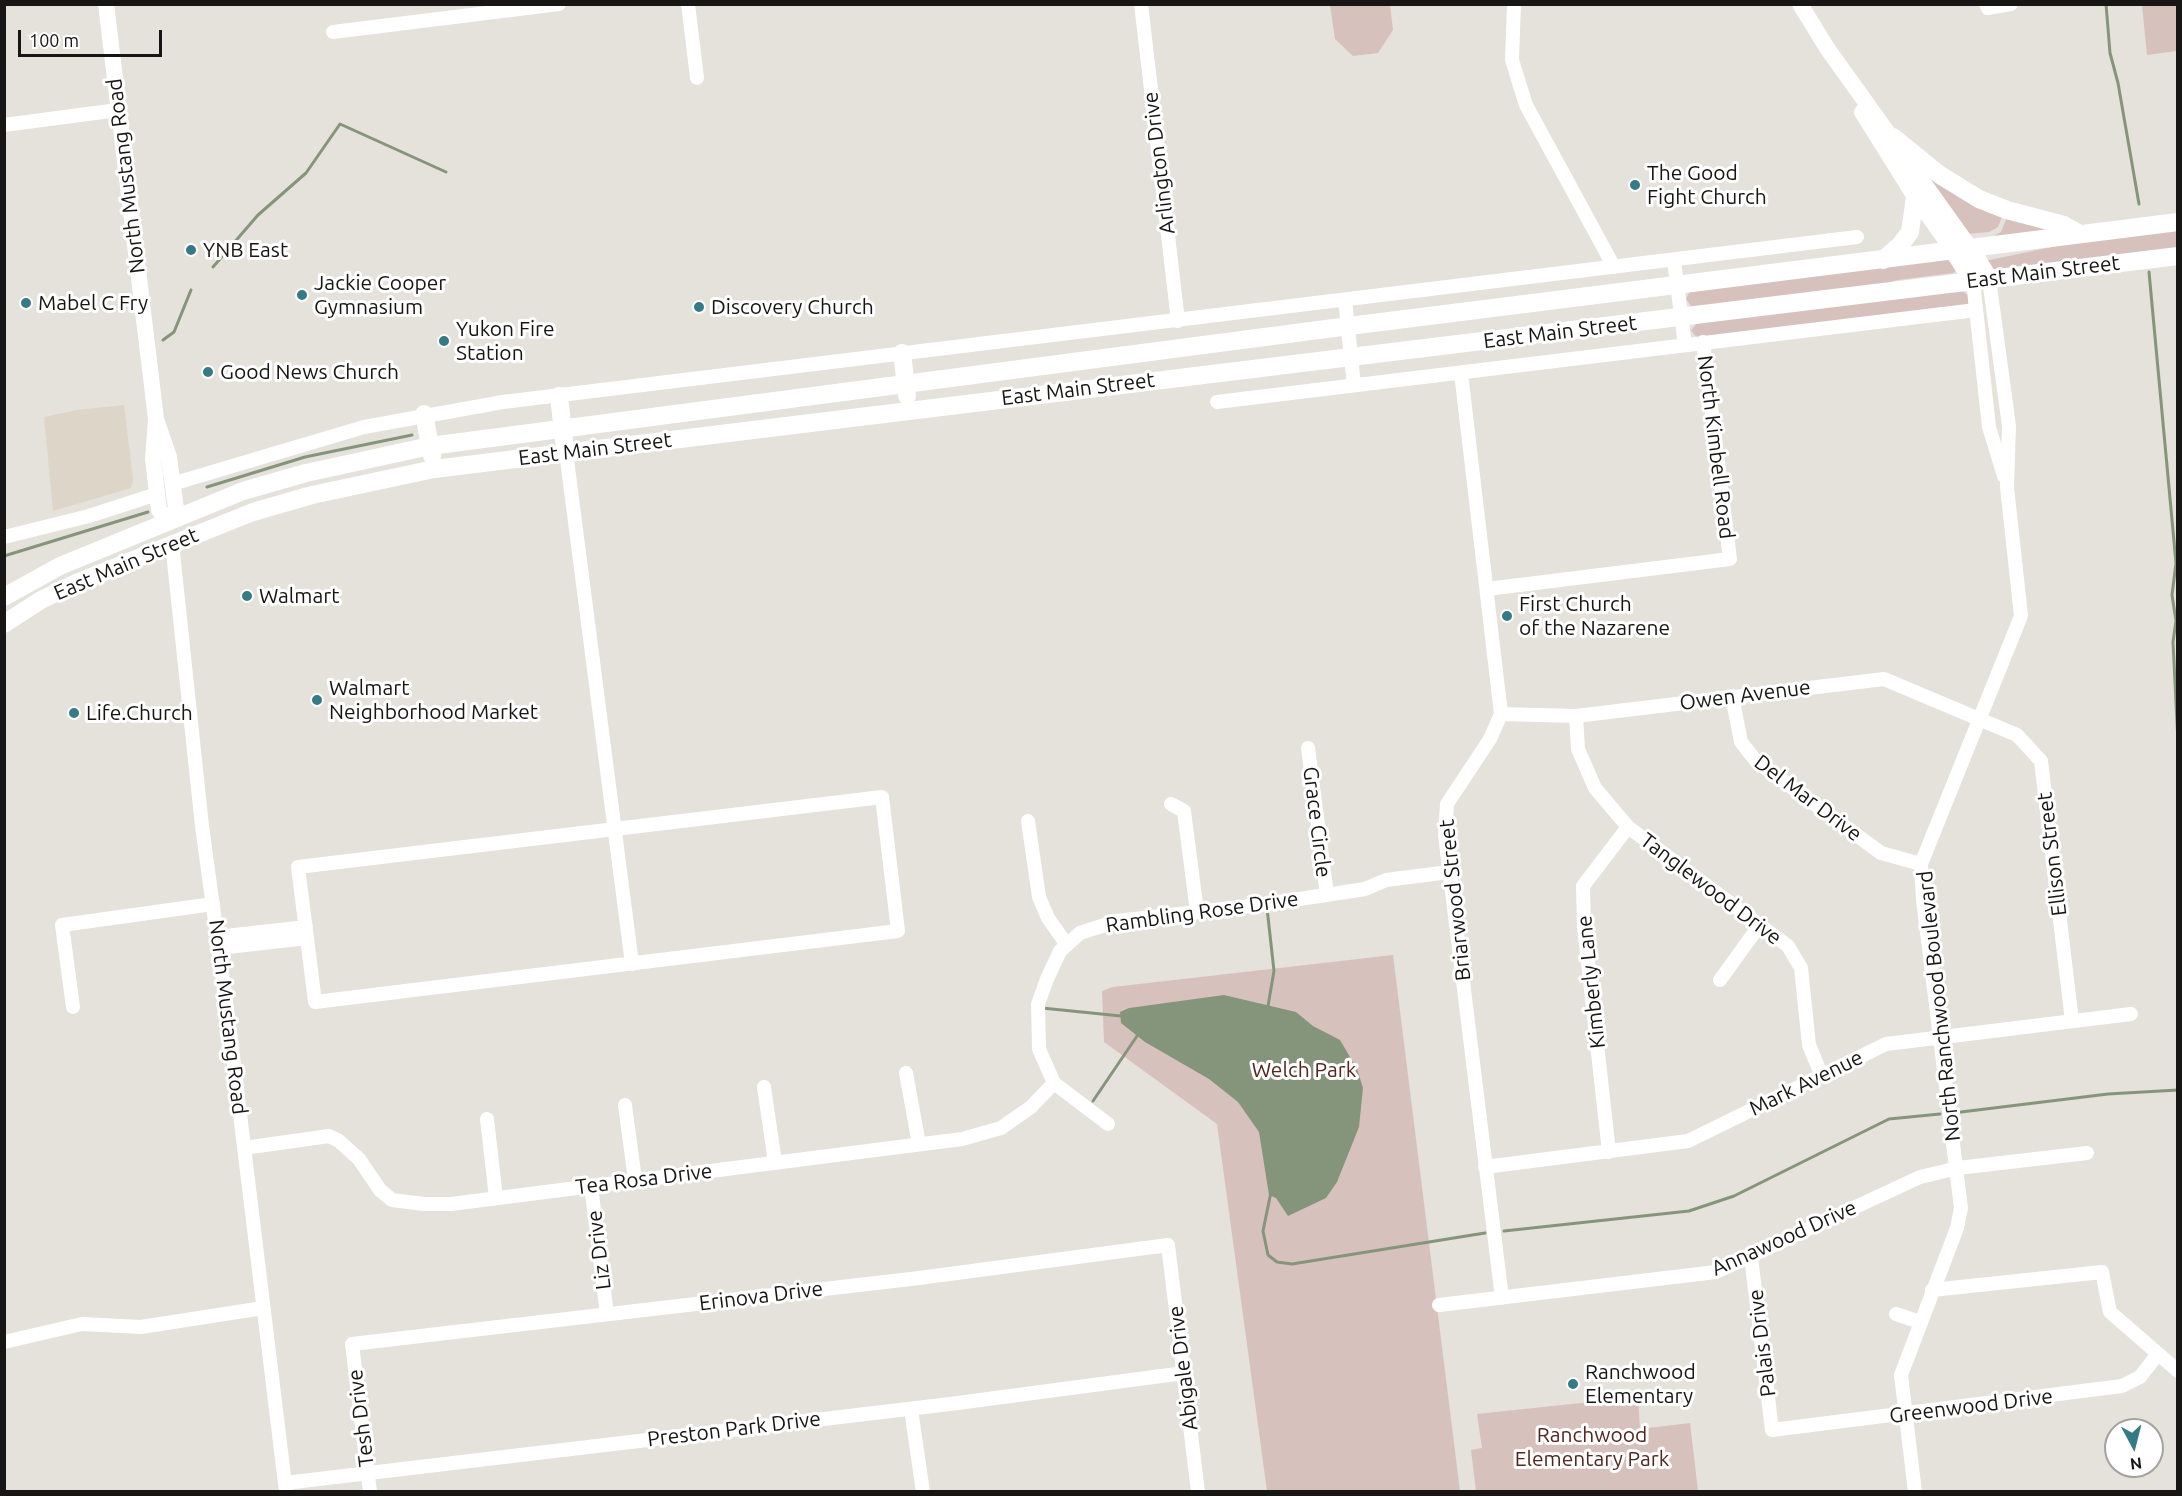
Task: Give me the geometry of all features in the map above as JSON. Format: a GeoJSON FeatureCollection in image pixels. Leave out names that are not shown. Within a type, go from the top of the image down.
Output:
{"type":"FeatureCollection","features":[{"type":"Feature","properties":{"kind":"highway"},"geometry":{"type":"LineString","coordinates":[[1893,137],[1940,175],[1979,199],[2007,210],[2064,225],[2080,234]]}},
{"type":"Feature","properties":{"kind":"highway"},"geometry":{"type":"LineString","coordinates":[[1883,260],[1910,232],[1915,197]]}},
{"type":"Feature","properties":{"kind":"highway","name":"East Main Street"},"geometry":{"type":"LineString","coordinates":[[4,597],[60,566],[243,491],[306,473],[430,446],[1349,326],[2178,222]]}},
{"type":"Feature","properties":{"kind":"highway"},"geometry":{"type":"LineString","coordinates":[[1962,249],[1981,280]]}},
{"type":"Feature","properties":{"kind":"highway","name":"East Main Street"},"geometry":{"type":"LineString","coordinates":[[4,624],[41,600],[76,583],[171,543],[254,512],[312,495],[434,469],[2178,256]]}},
{"type":"Feature","properties":{"kind":"highway"},"geometry":{"type":"LineString","coordinates":[[902,353],[909,410]]}},
{"type":"Feature","properties":{"kind":"highway"},"geometry":{"type":"LineString","coordinates":[[559,396],[566,452]]}},
{"type":"Feature","properties":{"kind":"highway"},"geometry":{"type":"LineString","coordinates":[[424,414],[434,469]]}},
{"type":"Feature","properties":{"kind":"highway"},"geometry":{"type":"LineString","coordinates":[[168,521],[171,543]]}},
{"type":"Feature","properties":{"kind":"main road","name":"North Mustang Road"},"geometry":{"type":"LineString","coordinates":[[106,4],[156,419],[153,459],[157,494],[159,510],[168,521],[176,509],[169,457],[156,419]]}},
{"type":"Feature","properties":{"kind":"main road"},"geometry":{"type":"LineString","coordinates":[[1800,4],[1850,92],[1915,197],[1962,249]]}},
{"type":"Feature","properties":{"kind":"main road"},"geometry":{"type":"LineString","coordinates":[[1827,48],[1893,137],[1962,249]]}},
{"type":"Feature","properties":{"kind":"street"},"geometry":{"type":"LineString","coordinates":[[333,32],[559,4]]}},
{"type":"Feature","properties":{"kind":"street"},"geometry":{"type":"LineString","coordinates":[[688,4],[697,78]]}},
{"type":"Feature","properties":{"kind":"street","name":"Arlington Drive"},"geometry":{"type":"LineString","coordinates":[[1141,4],[1178,321]]}},
{"type":"Feature","properties":{"kind":"street"},"geometry":{"type":"LineString","coordinates":[[1514,4],[1512,60],[1526,105],[1614,267]]}},
{"type":"Feature","properties":{"kind":"street"},"geometry":{"type":"LineString","coordinates":[[1987,6],[2011,4]]}},
{"type":"Feature","properties":{"kind":"street"},"geometry":{"type":"LineString","coordinates":[[4,124],[118,110]]}},
{"type":"Feature","properties":{"kind":"street"},"geometry":{"type":"LineString","coordinates":[[172,484],[364,427],[424,414],[902,353],[1857,237]]}},
{"type":"Feature","properties":{"kind":"street"},"geometry":{"type":"LineString","coordinates":[[1674,261],[1685,345]]}},
{"type":"Feature","properties":{"kind":"street","name":"North Ranchwood Boulevard"},"geometry":{"type":"LineString","coordinates":[[1981,280],[1976,310],[1989,422],[2007,487]]}},
{"type":"Feature","properties":{"kind":"street","name":"North Ranchwood Boulevard"},"geometry":{"type":"LineString","coordinates":[[1915,1491],[1901,1375],[1959,1218],[1958,1168],[1939,1037],[1921,864],[2021,616],[2007,487],[2008,420],[2001,364],[1981,280]]}},
{"type":"Feature","properties":{"kind":"street"},"geometry":{"type":"LineString","coordinates":[[1345,300],[1354,385]]}},
{"type":"Feature","properties":{"kind":"street","name":"East Main Street"},"geometry":{"type":"LineString","coordinates":[[1217,402],[1976,310]]}},
{"type":"Feature","properties":{"kind":"street","name":"North Kimbell Road"},"geometry":{"type":"LineString","coordinates":[[1487,589],[1730,560],[1703,342]]}},
{"type":"Feature","properties":{"kind":"street"},"geometry":{"type":"LineString","coordinates":[[1983,368],[2001,364]]}},
{"type":"Feature","properties":{"kind":"street"},"geometry":{"type":"LineString","coordinates":[[1461,373],[1501,714]]}},
{"type":"Feature","properties":{"kind":"street"},"geometry":{"type":"LineString","coordinates":[[1989,422],[2008,420]]}},
{"type":"Feature","properties":{"kind":"street"},"geometry":{"type":"LineString","coordinates":[[566,452],[632,963]]}},
{"type":"Feature","properties":{"kind":"street"},"geometry":{"type":"LineString","coordinates":[[4,537],[89,516],[157,494]]}},
{"type":"Feature","properties":{"kind":"street","name":"North Mustang Road"},"geometry":{"type":"LineString","coordinates":[[171,543],[285,1487]]}},
{"type":"Feature","properties":{"kind":"street","name":"Owen Avenue"},"geometry":{"type":"LineString","coordinates":[[1501,714],[1576,716],[1884,679],[1980,721]]}},
{"type":"Feature","properties":{"kind":"street","name":"Del Mar Drive"},"geometry":{"type":"LineString","coordinates":[[1732,696],[1741,742],[1756,761],[1881,853],[1921,864]]}},
{"type":"Feature","properties":{"kind":"street","name":"Briarwood Street"},"geometry":{"type":"LineString","coordinates":[[1501,714],[1490,738],[1447,804],[1445,835],[1502,1298]]}},
{"type":"Feature","properties":{"kind":"street","name":"Tanglewood Drive"},"geometry":{"type":"LineString","coordinates":[[1576,716],[1578,749],[1595,788],[1628,827],[1788,946],[1801,968],[1809,1046],[1821,1074]]}},
{"type":"Feature","properties":{"kind":"street","name":"Ellison Street"},"geometry":{"type":"LineString","coordinates":[[1980,721],[2017,735],[2041,761],[2072,1021]]}},
{"type":"Feature","properties":{"kind":"street","name":"Grace Circle"},"geometry":{"type":"LineString","coordinates":[[1308,748],[1327,895]]}},
{"type":"Feature","properties":{"kind":"street"},"geometry":{"type":"LineString","coordinates":[[882,797],[898,931],[315,1002],[298,867],[615,829],[882,797]]}},
{"type":"Feature","properties":{"kind":"street"},"geometry":{"type":"LineString","coordinates":[[1171,804],[1184,811],[1197,912]]}},
{"type":"Feature","properties":{"kind":"street"},"geometry":{"type":"LineString","coordinates":[[1028,821],[1039,897],[1047,918],[1067,945]]}},
{"type":"Feature","properties":{"kind":"street","name":"Kimberly Lane"},"geometry":{"type":"LineString","coordinates":[[1609,1152],[1584,927],[1583,886],[1628,827]]}},
{"type":"Feature","properties":{"kind":"street","name":"Rambling Rose Drive"},"geometry":{"type":"LineString","coordinates":[[1108,1124],[1054,1083],[1039,1049],[1038,1004],[1047,978],[1060,951],[1080,933],[1095,926],[1327,895],[1365,889],[1386,880],[1449,872]]}},
{"type":"Feature","properties":{"kind":"street"},"geometry":{"type":"LineString","coordinates":[[73,1007],[62,925],[213,904]]}},
{"type":"Feature","properties":{"kind":"street"},"geometry":{"type":"LineString","coordinates":[[1720,980],[1759,926]]}},
{"type":"Feature","properties":{"kind":"street"},"geometry":{"type":"LineString","coordinates":[[218,943],[307,932]]}},
{"type":"Feature","properties":{"kind":"street","name":"Mark Avenue"},"geometry":{"type":"LineString","coordinates":[[1485,1167],[1688,1141],[1886,1044],[2131,1014]]}},
{"type":"Feature","properties":{"kind":"street"},"geometry":{"type":"LineString","coordinates":[[906,1073],[919,1144]]}},
{"type":"Feature","properties":{"kind":"street","name":"Tea Rosa Drive"},"geometry":{"type":"LineString","coordinates":[[244,1148],[329,1136],[339,1140],[359,1159],[380,1191],[392,1200],[423,1204],[496,1198],[962,1138],[1001,1128],[1031,1107],[1054,1083]]}},
{"type":"Feature","properties":{"kind":"street"},"geometry":{"type":"LineString","coordinates":[[764,1087],[775,1162]]}},
{"type":"Feature","properties":{"kind":"street"},"geometry":{"type":"LineString","coordinates":[[625,1105],[635,1180]]}},
{"type":"Feature","properties":{"kind":"street"},"geometry":{"type":"LineString","coordinates":[[487,1119],[496,1198]]}},
{"type":"Feature","properties":{"kind":"street","name":"Annawood Drive"},"geometry":{"type":"LineString","coordinates":[[1439,1305],[1699,1275],[1724,1269],[1920,1177],[1958,1168],[2087,1153]]}},
{"type":"Feature","properties":{"kind":"street","name":"Liz Drive"},"geometry":{"type":"LineString","coordinates":[[591,1186],[607,1314]]}},
{"type":"Feature","properties":{"kind":"street","name":"Erinova Drive"},"geometry":{"type":"LineString","coordinates":[[352,1344],[1168,1245]]}},
{"type":"Feature","properties":{"kind":"street","name":"Abigale Drive"},"geometry":{"type":"LineString","coordinates":[[1168,1245],[1198,1491]]}},
{"type":"Feature","properties":{"kind":"street","name":"Palais Drive"},"geometry":{"type":"LineString","coordinates":[[1751,1257],[1772,1430]]}},
{"type":"Feature","properties":{"kind":"street"},"geometry":{"type":"LineString","coordinates":[[1932,1290],[2102,1272],[2110,1312],[2178,1371]]}},
{"type":"Feature","properties":{"kind":"street"},"geometry":{"type":"LineString","coordinates":[[4,1342],[82,1324],[141,1327],[264,1308]]}},
{"type":"Feature","properties":{"kind":"street"},"geometry":{"type":"LineString","coordinates":[[1896,1314],[1920,1322]]}},
{"type":"Feature","properties":{"kind":"street","name":"Tesh Drive"},"geometry":{"type":"LineString","coordinates":[[352,1344],[370,1491]]}},
{"type":"Feature","properties":{"kind":"street","name":"Greenwood Drive"},"geometry":{"type":"LineString","coordinates":[[1772,1430],[2122,1386],[2140,1377],[2157,1355]]}},
{"type":"Feature","properties":{"kind":"street","name":"Preston Park Drive"},"geometry":{"type":"LineString","coordinates":[[285,1487],[368,1473],[1184,1373]]}},
{"type":"Feature","properties":{"kind":"street"},"geometry":{"type":"LineString","coordinates":[[911,1408],[923,1491]]}},
{"type":"Feature","properties":{"kind":"shaded area"},"geometry":{"type":"Polygon","coordinates":[[[124,405],[133,479],[131,488],[53,511],[44,417],[77,410],[124,405]]]}},
{"type":"Feature","properties":{"kind":"shaded area"},"geometry":{"type":"Polygon","coordinates":[[[1224,995],[1296,1012],[1313,1026],[1340,1040],[1357,1069],[1363,1088],[1359,1127],[1337,1182],[1326,1198],[1288,1216],[1276,1198],[1269,1195],[1259,1132],[1238,1102],[1209,1079],[1145,1042],[1121,1023],[1120,1012],[1129,1008],[1224,995]]]}},
{"type":"Feature","properties":{"kind":"green space"},"geometry":{"type":"Polygon","coordinates":[[[1330,5],[1390,5],[1393,30],[1378,53],[1353,56],[1335,39],[1330,5]]]}},
{"type":"Feature","properties":{"kind":"green space"},"geometry":{"type":"Polygon","coordinates":[[[2142,5],[2177,5],[2177,51],[2147,55],[2142,5]]]}},
{"type":"Feature","properties":{"kind":"green space"},"geometry":{"type":"Polygon","coordinates":[[[1915,161],[2003,214],[1998,227],[1989,232],[1966,234],[1915,161]]]}},
{"type":"Feature","properties":{"kind":"green space"},"geometry":{"type":"Polygon","coordinates":[[[2008,215],[2063,229],[1992,237],[2001,232],[2008,215]]]}},
{"type":"Feature","properties":{"kind":"green space"},"geometry":{"type":"Polygon","coordinates":[[[2177,229],[2177,251],[1998,273],[1985,261],[2076,242],[2177,229]]]}},
{"type":"Feature","properties":{"kind":"green space"},"geometry":{"type":"Polygon","coordinates":[[[1950,258],[1960,268],[1953,273],[1898,280],[1865,289],[1693,309],[1686,299],[1690,291],[1950,258]]]}},
{"type":"Feature","properties":{"kind":"green space"},"geometry":{"type":"Polygon","coordinates":[[[1959,289],[1968,295],[1968,305],[1698,338],[1691,331],[1698,321],[1959,289]]]}},
{"type":"Feature","properties":{"kind":"green space","name":"Welch Park"},"geometry":{"type":"Polygon","coordinates":[[[1393,955],[1460,1491],[1267,1491],[1217,1124],[1104,1042],[1102,991],[1113,987],[1393,955]]]}},
{"type":"Feature","properties":{"kind":"green space","name":"Ranchwood Elementary Park"},"geometry":{"type":"Polygon","coordinates":[[[1638,1397],[1640,1429],[1690,1423],[1698,1491],[1476,1491],[1471,1450],[1482,1448],[1477,1414],[1638,1397]]]}},
{"type":"Feature","properties":{"kind":"waterway"},"geometry":{"type":"LineString","coordinates":[[2106,4],[2110,53],[2118,83],[2139,204]]}},
{"type":"Feature","properties":{"kind":"waterway"},"geometry":{"type":"LineString","coordinates":[[213,267],[258,215],[306,173],[340,124],[446,172]]}},
{"type":"Feature","properties":{"kind":"waterway"},"geometry":{"type":"LineString","coordinates":[[2149,272],[2176,563],[2172,595],[2176,621],[2173,642],[2178,742]]}},
{"type":"Feature","properties":{"kind":"waterway"},"geometry":{"type":"LineString","coordinates":[[163,340],[174,332],[191,290]]}},
{"type":"Feature","properties":{"kind":"waterway"},"geometry":{"type":"LineString","coordinates":[[207,487],[305,457],[412,435]]}},
{"type":"Feature","properties":{"kind":"waterway"},"geometry":{"type":"LineString","coordinates":[[4,556],[148,512]]}},
{"type":"Feature","properties":{"kind":"waterway"},"geometry":{"type":"LineString","coordinates":[[1267,908],[1274,971],[1268,1006]]}},
{"type":"Feature","properties":{"kind":"waterway"},"geometry":{"type":"LineString","coordinates":[[1042,1008],[1121,1016]]}},
{"type":"Feature","properties":{"kind":"waterway"},"geometry":{"type":"LineString","coordinates":[[1093,1101],[1137,1036]]}},
{"type":"Feature","properties":{"kind":"waterway"},"geometry":{"type":"LineString","coordinates":[[1961,1112],[2108,1094],[2178,1090]]}},
{"type":"Feature","properties":{"kind":"waterway"},"geometry":{"type":"LineString","coordinates":[[1504,1231],[1689,1211],[1734,1196],[1889,1119],[1940,1114]]}},
{"type":"Feature","properties":{"kind":"waterway"},"geometry":{"type":"LineString","coordinates":[[1271,1192],[1263,1231],[1268,1255],[1277,1262],[1292,1264],[1485,1233]]}},
{"type":"Feature","properties":{"kind":"place","name":"The Good Fight Church"},"geometry":{"type":"Point","coordinates":[1635,185]}},
{"type":"Feature","properties":{"kind":"place","name":"YNB East"},"geometry":{"type":"Point","coordinates":[191,250]}},
{"type":"Feature","properties":{"kind":"place","name":"Jackie Cooper Gymnasium"},"geometry":{"type":"Point","coordinates":[302,295]}},
{"type":"Feature","properties":{"kind":"place","name":"Mabel C Fry"},"geometry":{"type":"Point","coordinates":[26,303]}},
{"type":"Feature","properties":{"kind":"place","name":"Discovery Church"},"geometry":{"type":"Point","coordinates":[699,307]}},
{"type":"Feature","properties":{"kind":"place","name":"Yukon Fire Station"},"geometry":{"type":"Point","coordinates":[444,341]}},
{"type":"Feature","properties":{"kind":"place","name":"Good News Church"},"geometry":{"type":"Point","coordinates":[208,372]}},
{"type":"Feature","properties":{"kind":"place","name":"Walmart"},"geometry":{"type":"Point","coordinates":[247,596]}},
{"type":"Feature","properties":{"kind":"place","name":"First Church of the Nazarene"},"geometry":{"type":"Point","coordinates":[1507,616]}},
{"type":"Feature","properties":{"kind":"place","name":"Walmart Neighborhood Market"},"geometry":{"type":"Point","coordinates":[317,700]}},
{"type":"Feature","properties":{"kind":"place","name":"Life.Church"},"geometry":{"type":"Point","coordinates":[74,713]}},
{"type":"Feature","properties":{"kind":"place","name":"Ranchwood Elementary"},"geometry":{"type":"Point","coordinates":[1573,1384]}}]}
